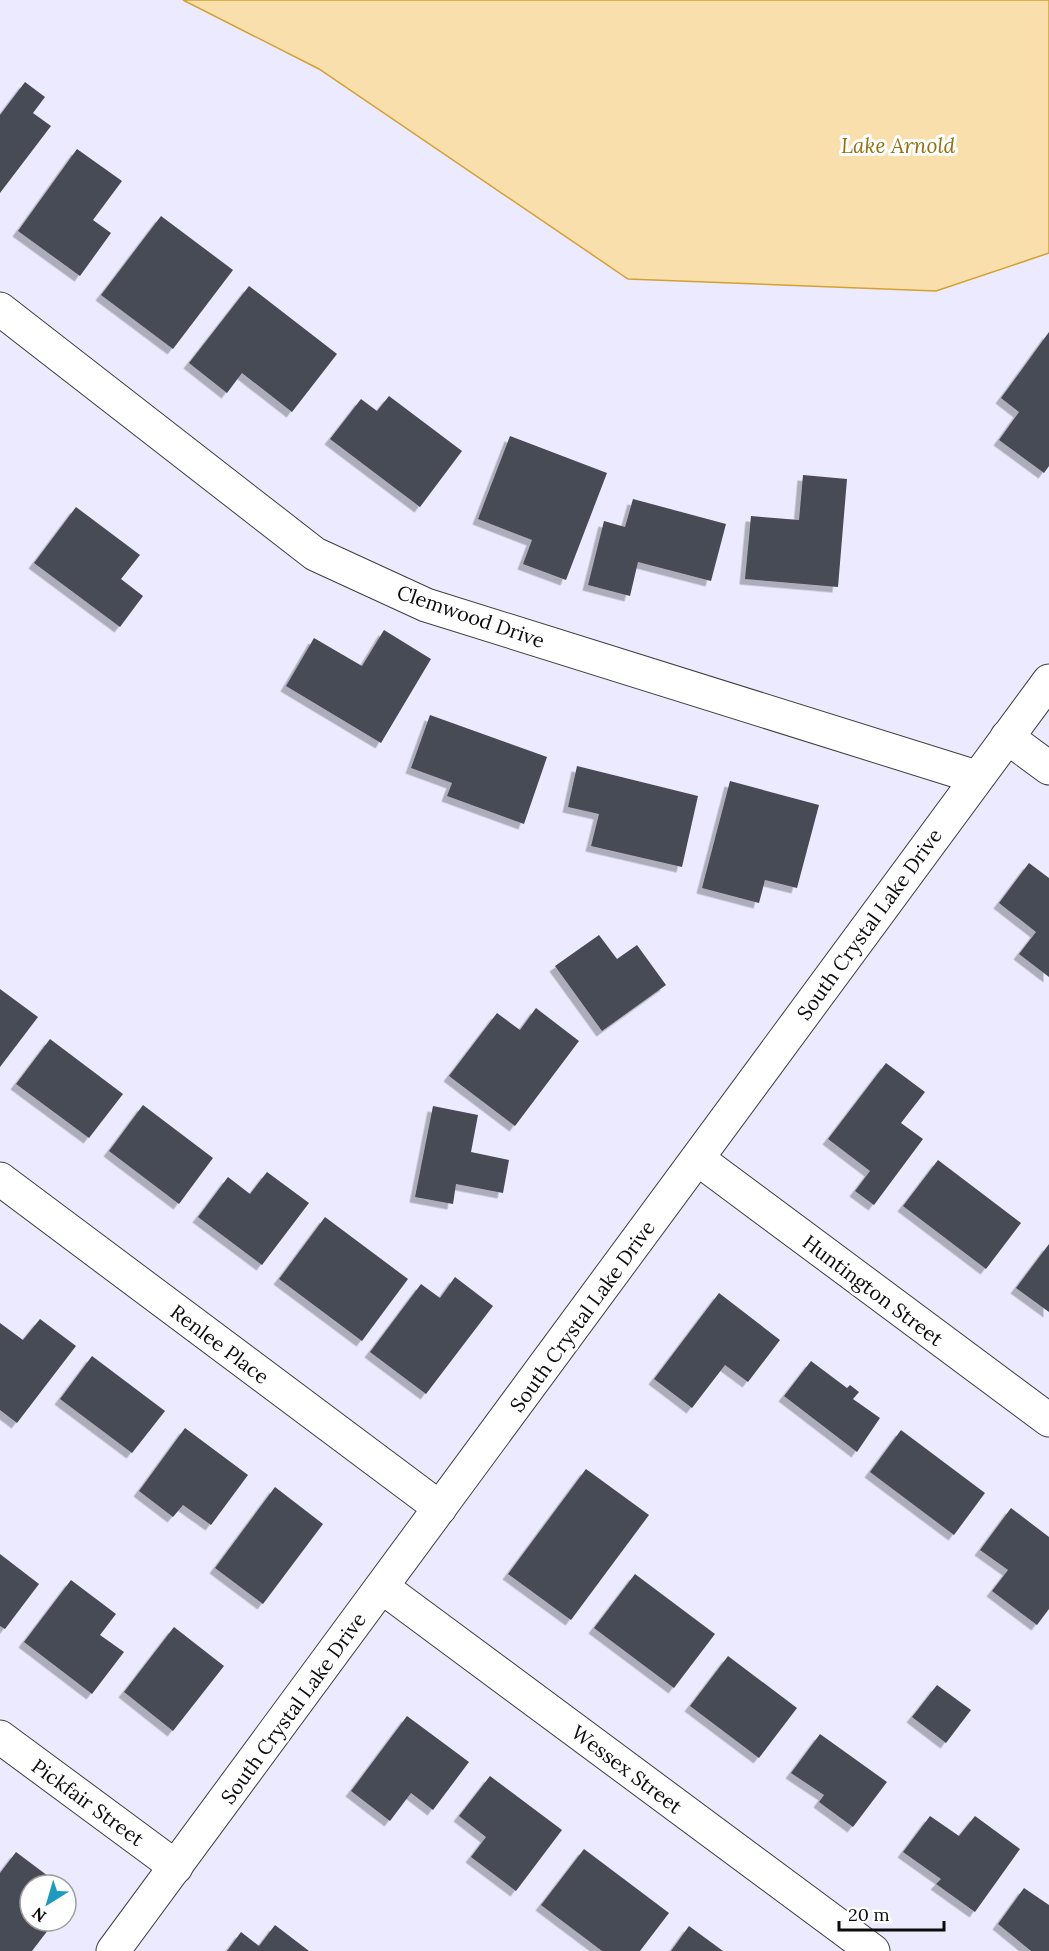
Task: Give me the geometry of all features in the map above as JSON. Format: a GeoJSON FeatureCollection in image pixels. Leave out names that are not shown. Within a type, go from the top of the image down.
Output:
{"type":"FeatureCollection","features":[{"type":"Feature","properties":{"kind":"street","name":"Clemwood Drive"},"geometry":{"type":"LineString","coordinates":[[0,309],[315,554],[426,605],[976,777]]}},
{"type":"Feature","properties":{"kind":"street","name":"South Crystal Lake Drive"},"geometry":{"type":"LineString","coordinates":[[113,1951],[698,1159],[976,777],[1049,681]]}},
{"type":"Feature","properties":{"kind":"street"},"geometry":{"type":"LineString","coordinates":[[1007,737],[1049,768]]}},
{"type":"Feature","properties":{"kind":"street","name":"Huntington Street"},"geometry":{"type":"LineString","coordinates":[[698,1159],[1049,1420]]}},
{"type":"Feature","properties":{"kind":"street","name":"Renlee Place"},"geometry":{"type":"LineString","coordinates":[[0,1179],[440,1508]]}},
{"type":"Feature","properties":{"kind":"street","name":"Wessex Street"},"geometry":{"type":"LineString","coordinates":[[382,1587],[873,1951]]}},
{"type":"Feature","properties":{"kind":"street","name":"Pickfair Street"},"geometry":{"type":"LineString","coordinates":[[0,1737],[176,1867]]}},
{"type":"Feature","properties":{"kind":"water","name":"Lake Arnold"},"geometry":{"type":"Polygon","coordinates":[[[183,0],[1049,0],[1049,253],[936,291],[628,279],[319,69],[183,0]]]}},
{"type":"Feature","properties":{"kind":"building"},"geometry":{"type":"Polygon","coordinates":[[[25,82],[45,97],[33,113],[51,126],[0,193],[0,115],[25,82]]]}},
{"type":"Feature","properties":{"kind":"building"},"geometry":{"type":"Polygon","coordinates":[[[77,149],[122,181],[93,220],[111,233],[80,276],[18,231],[77,149]]]}},
{"type":"Feature","properties":{"kind":"building"},"geometry":{"type":"Polygon","coordinates":[[[161,216],[233,270],[173,349],[101,295],[161,216]]]}},
{"type":"Feature","properties":{"kind":"building"},"geometry":{"type":"Polygon","coordinates":[[[249,286],[337,354],[292,412],[242,373],[227,393],[189,363],[249,286]]]}},
{"type":"Feature","properties":{"kind":"building"},"geometry":{"type":"Polygon","coordinates":[[[1049,332],[1049,466],[1044,473],[999,440],[1019,412],[1001,398],[1049,332]]]}},
{"type":"Feature","properties":{"kind":"building"},"geometry":{"type":"Polygon","coordinates":[[[389,396],[462,451],[420,507],[330,439],[361,399],[377,411],[389,396]]]}},
{"type":"Feature","properties":{"kind":"building"},"geometry":{"type":"Polygon","coordinates":[[[510,436],[607,473],[566,580],[523,564],[532,540],[478,519],[510,436]]]}},
{"type":"Feature","properties":{"kind":"building"},"geometry":{"type":"Polygon","coordinates":[[[803,475],[847,479],[838,587],[745,579],[751,516],[799,520],[803,475]]]}},
{"type":"Feature","properties":{"kind":"building"},"geometry":{"type":"Polygon","coordinates":[[[633,499],[726,524],[711,581],[638,562],[630,596],[588,585],[604,521],[625,527],[633,499]]]}},
{"type":"Feature","properties":{"kind":"building"},"geometry":{"type":"Polygon","coordinates":[[[76,507],[140,555],[121,579],[143,596],[120,627],[34,563],[76,507]]]}},
{"type":"Feature","properties":{"kind":"building"},"geometry":{"type":"Polygon","coordinates":[[[384,630],[431,659],[381,743],[286,686],[314,638],[362,666],[384,630]]]}},
{"type":"Feature","properties":{"kind":"building"},"geometry":{"type":"Polygon","coordinates":[[[430,715],[547,757],[524,824],[447,796],[452,783],[411,768],[430,715]]]}},
{"type":"Feature","properties":{"kind":"building"},"geometry":{"type":"Polygon","coordinates":[[[577,766],[698,796],[682,867],[591,846],[599,814],[568,807],[577,766]]]}},
{"type":"Feature","properties":{"kind":"building"},"geometry":{"type":"Polygon","coordinates":[[[730,781],[819,805],[797,888],[765,880],[759,903],[702,888],[730,781]]]}},
{"type":"Feature","properties":{"kind":"building"},"geometry":{"type":"Polygon","coordinates":[[[1029,863],[1049,878],[1049,977],[1019,954],[1036,932],[999,903],[1029,863]]]}},
{"type":"Feature","properties":{"kind":"building"},"geometry":{"type":"Polygon","coordinates":[[[599,935],[617,959],[637,945],[666,985],[602,1031],[555,966],[599,935]]]}},
{"type":"Feature","properties":{"kind":"building"},"geometry":{"type":"Polygon","coordinates":[[[0,989],[38,1017],[0,1067],[0,989]]]}},
{"type":"Feature","properties":{"kind":"building"},"geometry":{"type":"Polygon","coordinates":[[[536,1008],[579,1041],[515,1126],[449,1076],[497,1013],[520,1030],[536,1008]]]}},
{"type":"Feature","properties":{"kind":"building"},"geometry":{"type":"Polygon","coordinates":[[[50,1039],[123,1094],[89,1138],[16,1084],[50,1039]]]}},
{"type":"Feature","properties":{"kind":"building"},"geometry":{"type":"Polygon","coordinates":[[[886,1063],[925,1092],[901,1123],[923,1139],[874,1205],[855,1191],[870,1171],[828,1139],[886,1063]]]}},
{"type":"Feature","properties":{"kind":"building"},"geometry":{"type":"Polygon","coordinates":[[[143,1105],[213,1158],[179,1204],[109,1151],[143,1105]]]}},
{"type":"Feature","properties":{"kind":"building"},"geometry":{"type":"Polygon","coordinates":[[[433,1106],[478,1115],[471,1152],[509,1160],[503,1193],[456,1184],[453,1204],[415,1197],[433,1106]]]}},
{"type":"Feature","properties":{"kind":"building"},"geometry":{"type":"Polygon","coordinates":[[[938,1160],[1021,1223],[986,1269],[903,1206],[938,1160]]]}},
{"type":"Feature","properties":{"kind":"building"},"geometry":{"type":"Polygon","coordinates":[[[267,1172],[309,1203],[262,1265],[198,1217],[228,1177],[250,1194],[267,1172]]]}},
{"type":"Feature","properties":{"kind":"building"},"geometry":{"type":"Polygon","coordinates":[[[325,1217],[408,1279],[362,1341],[279,1279],[325,1217]]]}},
{"type":"Feature","properties":{"kind":"building"},"geometry":{"type":"Polygon","coordinates":[[[1049,1244],[1049,1312],[1016,1288],[1049,1244]]]}},
{"type":"Feature","properties":{"kind":"building"},"geometry":{"type":"Polygon","coordinates":[[[455,1277],[493,1306],[426,1394],[370,1352],[421,1284],[440,1298],[455,1277]]]}},
{"type":"Feature","properties":{"kind":"building"},"geometry":{"type":"Polygon","coordinates":[[[719,1293],[780,1340],[748,1382],[725,1365],[692,1408],[654,1379],[719,1293]]]}},
{"type":"Feature","properties":{"kind":"building"},"geometry":{"type":"Polygon","coordinates":[[[40,1319],[76,1346],[17,1423],[0,1410],[0,1323],[23,1340],[40,1319]]]}},
{"type":"Feature","properties":{"kind":"building"},"geometry":{"type":"Polygon","coordinates":[[[92,1356],[165,1411],[132,1453],[60,1399],[92,1356]]]}},
{"type":"Feature","properties":{"kind":"building"},"geometry":{"type":"Polygon","coordinates":[[[811,1361],[847,1388],[850,1385],[859,1392],[853,1399],[880,1418],[857,1452],[784,1396],[811,1361]]]}},
{"type":"Feature","properties":{"kind":"building"},"geometry":{"type":"Polygon","coordinates":[[[185,1428],[248,1475],[211,1525],[183,1505],[173,1517],[139,1491],[185,1428]]]}},
{"type":"Feature","properties":{"kind":"building"},"geometry":{"type":"Polygon","coordinates":[[[901,1430],[985,1493],[954,1535],[870,1472],[901,1430]]]}},
{"type":"Feature","properties":{"kind":"building"},"geometry":{"type":"Polygon","coordinates":[[[586,1469],[649,1515],[571,1620],[508,1574],[586,1469]]]}},
{"type":"Feature","properties":{"kind":"building"},"geometry":{"type":"Polygon","coordinates":[[[275,1487],[323,1524],[263,1604],[215,1568],[275,1487]]]}},
{"type":"Feature","properties":{"kind":"building"},"geometry":{"type":"Polygon","coordinates":[[[1011,1508],[1049,1537],[1049,1609],[1037,1625],[992,1591],[1008,1570],[980,1550],[1011,1508]]]}},
{"type":"Feature","properties":{"kind":"building"},"geometry":{"type":"Polygon","coordinates":[[[0,1554],[39,1584],[5,1629],[0,1626],[0,1554]]]}},
{"type":"Feature","properties":{"kind":"building"},"geometry":{"type":"Polygon","coordinates":[[[635,1574],[715,1634],[674,1688],[594,1628],[635,1574]]]}},
{"type":"Feature","properties":{"kind":"building"},"geometry":{"type":"Polygon","coordinates":[[[71,1580],[116,1614],[100,1635],[124,1652],[92,1694],[24,1642],[71,1580]]]}},
{"type":"Feature","properties":{"kind":"building"},"geometry":{"type":"Polygon","coordinates":[[[174,1627],[224,1666],[173,1731],[124,1692],[174,1627]]]}},
{"type":"Feature","properties":{"kind":"building"},"geometry":{"type":"Polygon","coordinates":[[[728,1656],[797,1708],[759,1758],[690,1706],[728,1656]]]}},
{"type":"Feature","properties":{"kind":"building"},"geometry":{"type":"Polygon","coordinates":[[[937,1685],[971,1710],[946,1743],[912,1717],[937,1685]]]}},
{"type":"Feature","properties":{"kind":"building"},"geometry":{"type":"Polygon","coordinates":[[[407,1716],[469,1762],[433,1810],[411,1793],[390,1821],[351,1791],[407,1716]]]}},
{"type":"Feature","properties":{"kind":"building"},"geometry":{"type":"Polygon","coordinates":[[[820,1734],[887,1782],[853,1827],[819,1802],[824,1795],[791,1773],[820,1734]]]}},
{"type":"Feature","properties":{"kind":"building"},"geometry":{"type":"Polygon","coordinates":[[[490,1776],[562,1830],[516,1891],[471,1857],[486,1837],[459,1816],[490,1776]]]}},
{"type":"Feature","properties":{"kind":"building"},"geometry":{"type":"Polygon","coordinates":[[[930,1816],[959,1836],[975,1816],[1020,1849],[975,1912],[936,1884],[941,1879],[903,1852],[930,1816]]]}},
{"type":"Feature","properties":{"kind":"building"},"geometry":{"type":"Polygon","coordinates":[[[584,1849],[669,1913],[640,1951],[602,1951],[541,1905],[584,1849]]]}},
{"type":"Feature","properties":{"kind":"building"},"geometry":{"type":"Polygon","coordinates":[[[16,1852],[44,1873],[18,1873],[18,1933],[46,1933],[32,1951],[0,1951],[0,1873],[16,1852]]]}},
{"type":"Feature","properties":{"kind":"building"},"geometry":{"type":"Polygon","coordinates":[[[1024,1888],[1049,1905],[1049,1951],[1031,1951],[998,1924],[1024,1888]]]}},
{"type":"Feature","properties":{"kind":"building"},"geometry":{"type":"Polygon","coordinates":[[[275,1925],[309,1951],[227,1951],[241,1932],[259,1946],[275,1925]]]}},
{"type":"Feature","properties":{"kind":"building"},"geometry":{"type":"Polygon","coordinates":[[[689,1926],[723,1951],[671,1951],[689,1926]]]}}]}
